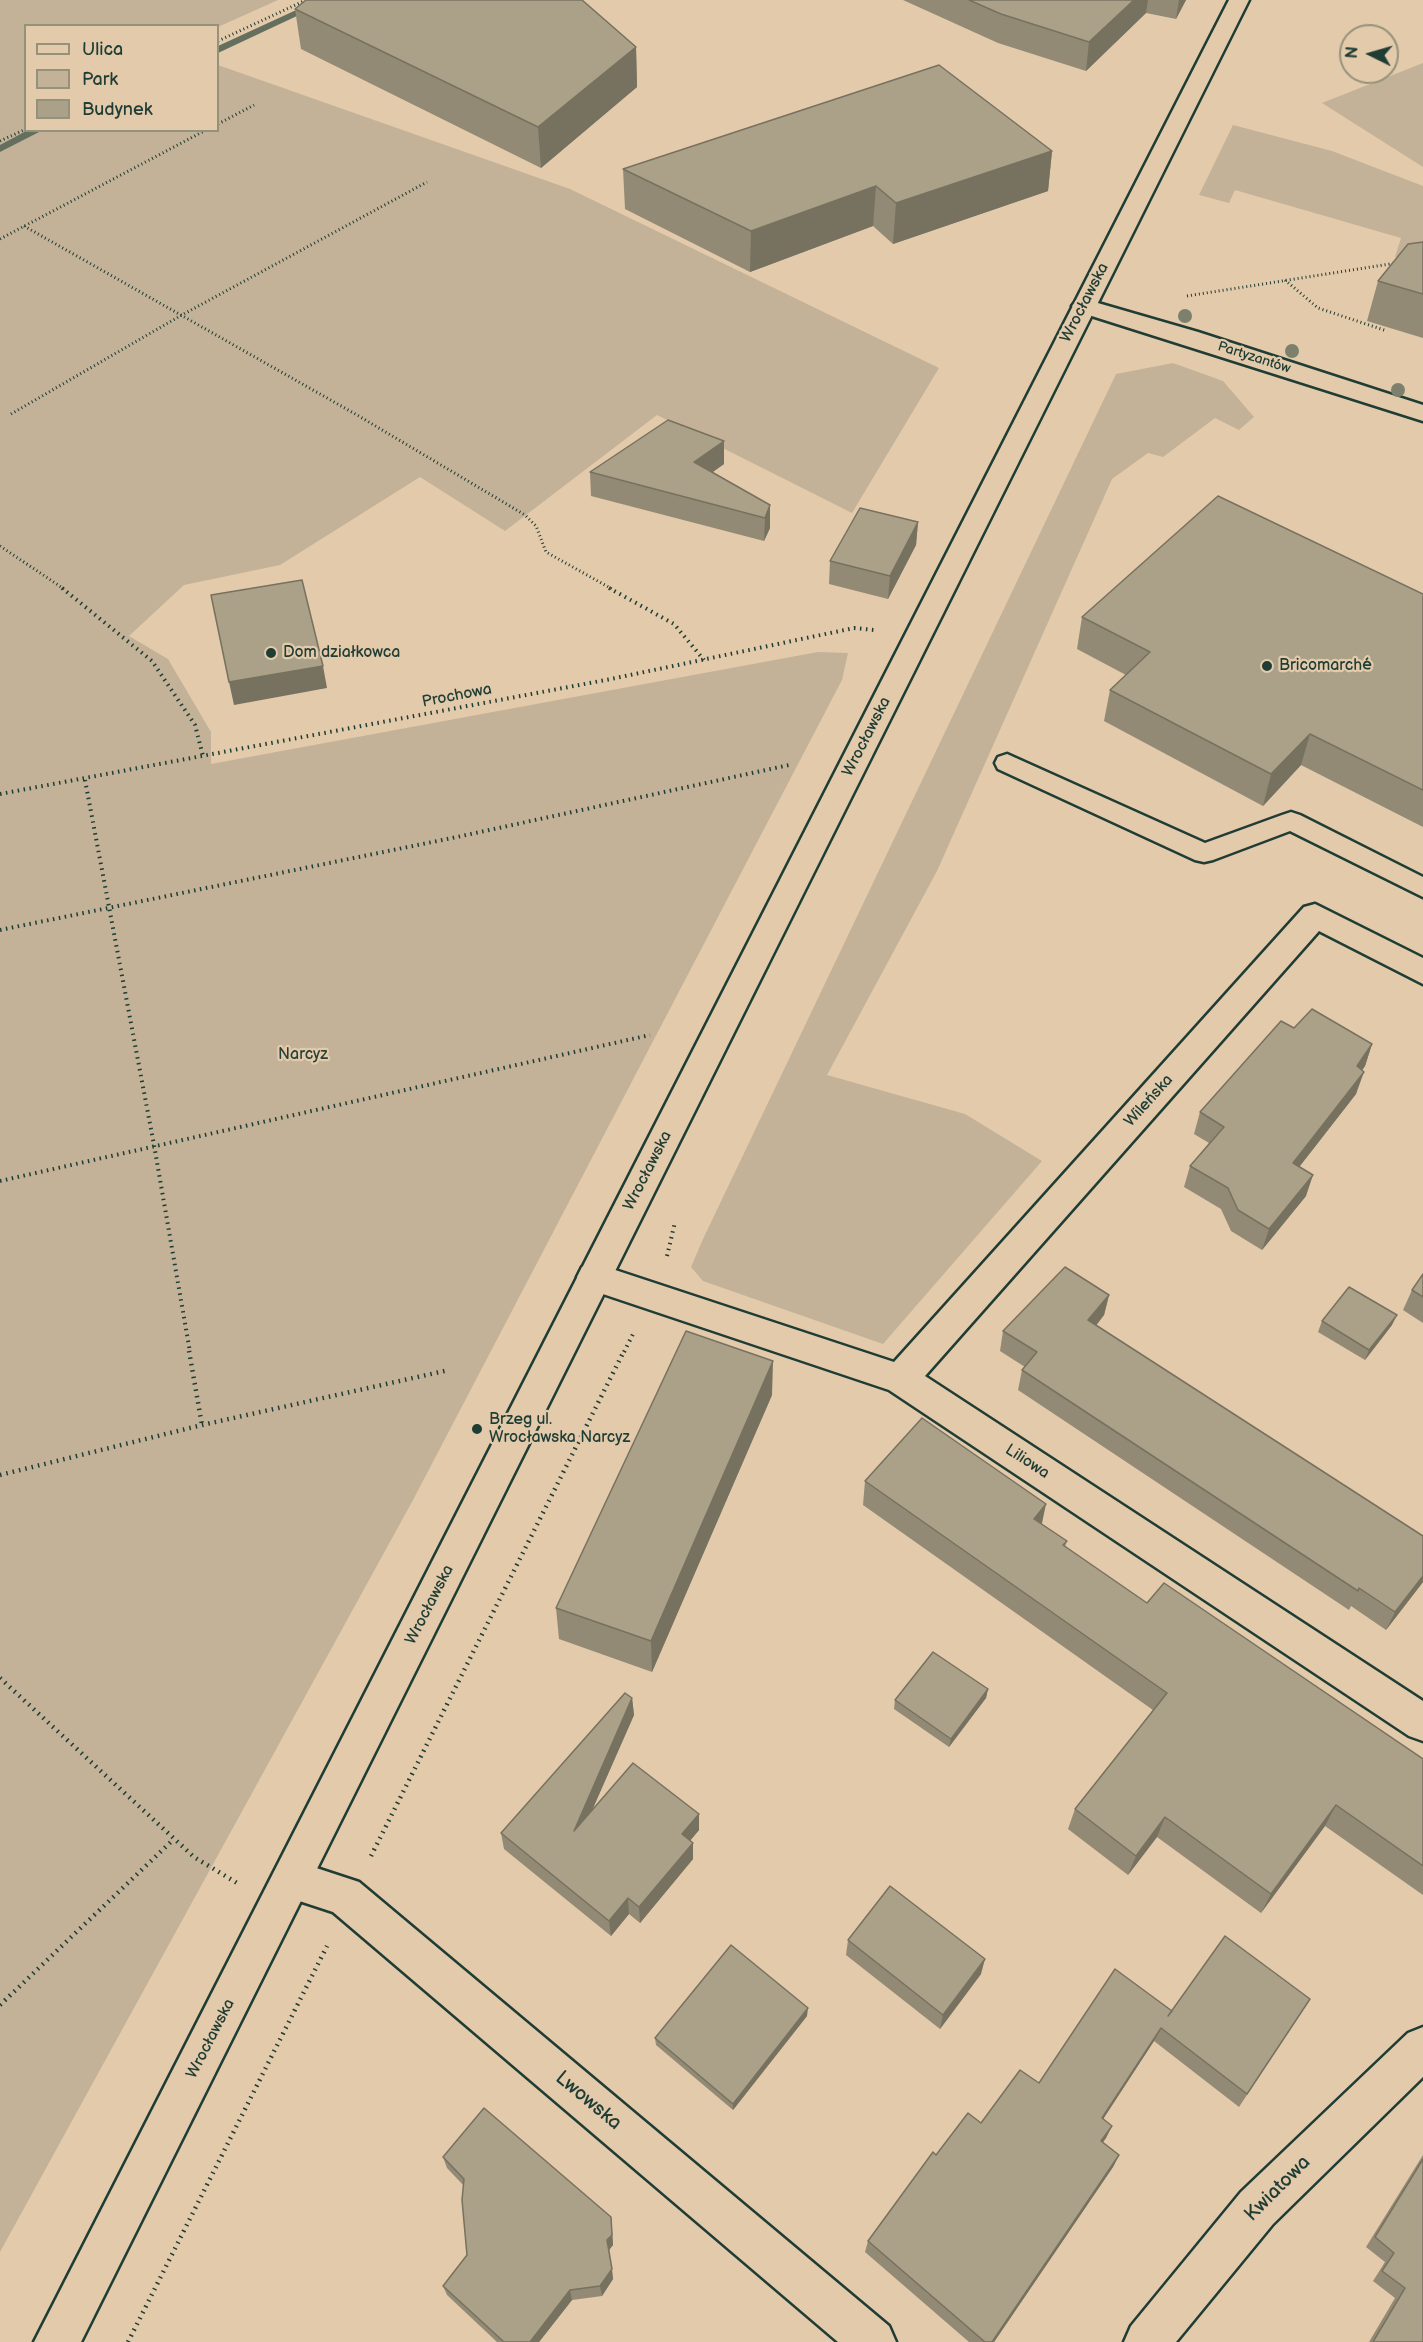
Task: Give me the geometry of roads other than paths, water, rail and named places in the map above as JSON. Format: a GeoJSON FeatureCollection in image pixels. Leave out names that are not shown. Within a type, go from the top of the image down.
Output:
{"type":"FeatureCollection","features":[{"type":"Feature","properties":{"kind":"street","name":"Wrocławska"},"geometry":{"type":"LineString","coordinates":[[57,2342],[1239,0]]}},
{"type":"Feature","properties":{"kind":"street","name":"Partyzantów"},"geometry":{"type":"LineString","coordinates":[[1084,306],[1189,337],[1423,413]]}},
{"type":"Feature","properties":{"kind":"street","name":"Wileńska"},"geometry":{"type":"LineString","coordinates":[[901,1379],[1315,915],[1423,972]]}},
{"type":"Feature","properties":{"kind":"street","name":"Liliowa"},"geometry":{"type":"LineString","coordinates":[[594,1278],[901,1379],[1423,1723]]}},
{"type":"Feature","properties":{"kind":"street","name":"Lwowska"},"geometry":{"type":"LineString","coordinates":[[292,1880],[350,1900],[873,2342]]}},
{"type":"Feature","properties":{"kind":"street","name":"Kwiatowa"},"geometry":{"type":"LineString","coordinates":[[1147,2342],[1257,2208],[1423,2048]]}},
{"type":"Feature","properties":{"kind":"lane"},"geometry":{"type":"LineString","coordinates":[[1007,764],[1204,853],[1291,821],[1423,888]]}},
{"type":"Feature","properties":{"kind":"waterway"},"geometry":{"type":"LineString","coordinates":[[219,50],[326,0]]}},
{"type":"Feature","properties":{"kind":"waterway"},"geometry":{"type":"LineString","coordinates":[[0,149],[34,132]]}},
{"type":"Feature","properties":{"kind":"place","name":"Dom działkowca"},"geometry":{"type":"Point","coordinates":[271,653]}},
{"type":"Feature","properties":{"kind":"place","name":"Bricomarché"},"geometry":{"type":"Point","coordinates":[1267,666]}},
{"type":"Feature","properties":{"kind":"place","name":"Brzeg ul. Wrocławska Narcyz"},"geometry":{"type":"Point","coordinates":[477,1429]}},
{"type":"Feature","properties":{"kind":"park label","name":"Narcyz"},"geometry":{"type":"Point","coordinates":[303,1055]}}]}
